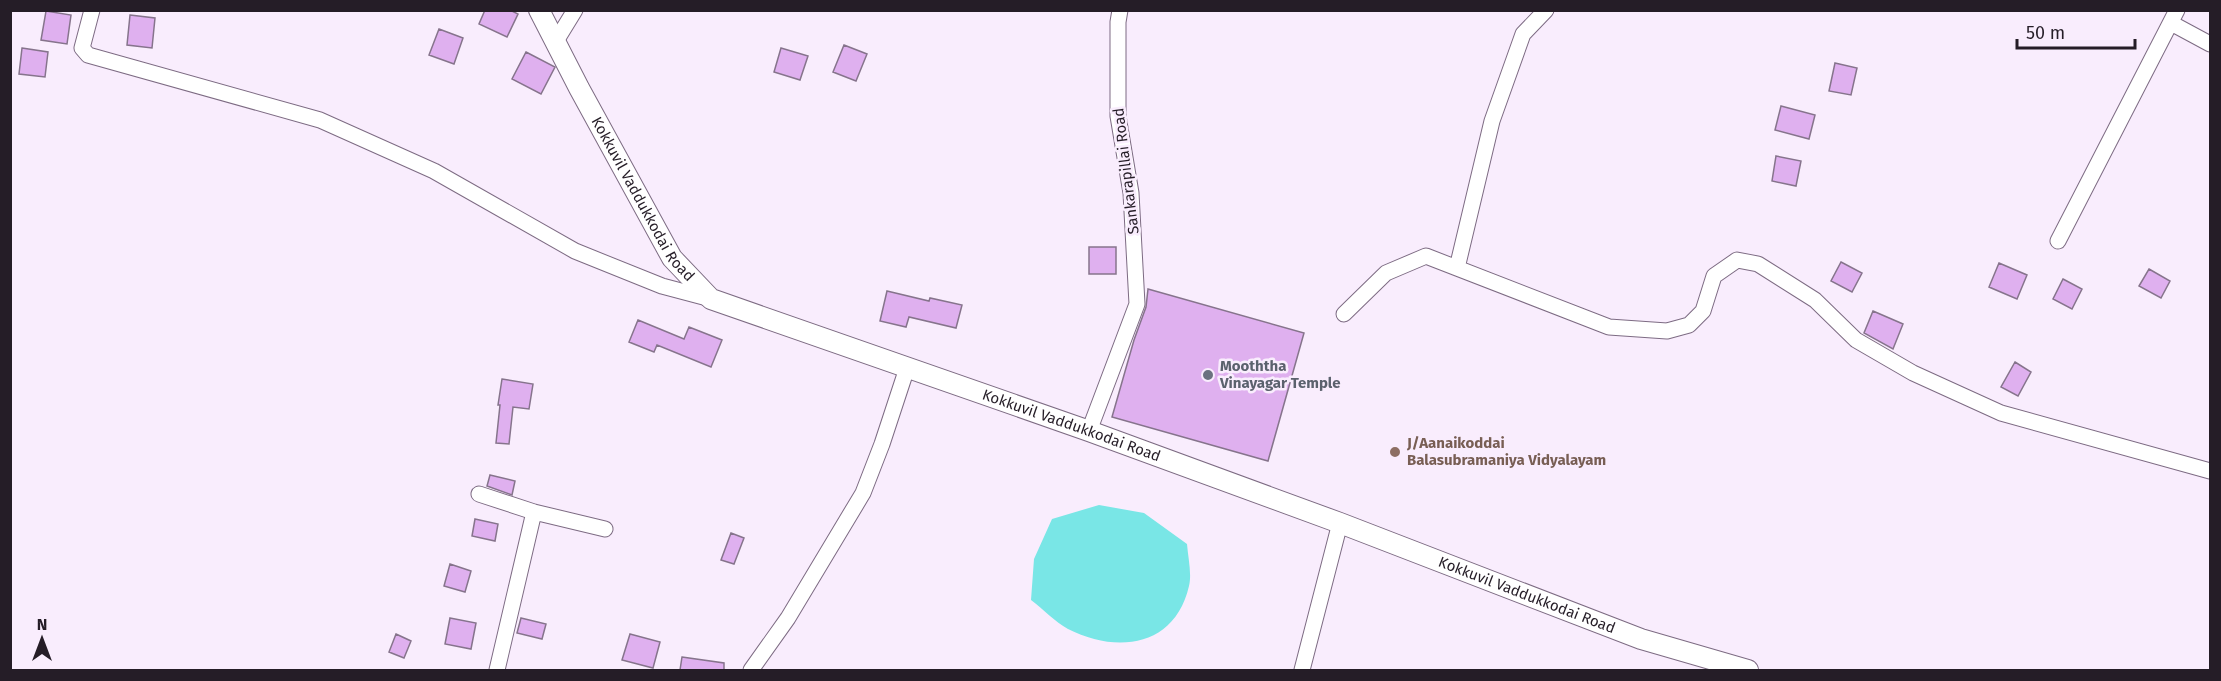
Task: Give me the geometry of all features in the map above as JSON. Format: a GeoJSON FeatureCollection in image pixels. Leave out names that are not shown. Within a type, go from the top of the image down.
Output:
{"type":"FeatureCollection","features":[{"type":"Feature","properties":{"kind":"main road","name":"Kokkuvil Vaddukkodai Road"},"geometry":{"type":"LineString","coordinates":[[540,10],[579,88],[672,258],[711,299],[1089,431],[1340,522],[1641,639],[1748,670]]}},
{"type":"Feature","properties":{"kind":"street"},"geometry":{"type":"LineString","coordinates":[[92,10],[82,48],[88,54],[320,120],[434,171],[575,251],[662,286],[711,299]]}},
{"type":"Feature","properties":{"kind":"street"},"geometry":{"type":"LineString","coordinates":[[556,41],[575,10]]}},
{"type":"Feature","properties":{"kind":"street","name":"Sankarapillai Road"},"geometry":{"type":"LineString","coordinates":[[1089,431],[1137,304],[1131,194],[1118,116],[1120,10]]}},
{"type":"Feature","properties":{"kind":"street"},"geometry":{"type":"LineString","coordinates":[[1457,268],[1492,121],[1523,34],[1546,10]]}},
{"type":"Feature","properties":{"kind":"street"},"geometry":{"type":"LineString","coordinates":[[2058,241],[2174,17],[2211,44]]}},
{"type":"Feature","properties":{"kind":"street"},"geometry":{"type":"LineString","coordinates":[[1344,314],[1386,273],[1426,256],[1609,327],[1667,331],[1689,325],[1703,311],[1714,276],[1737,260],[1758,264],[1815,300],[1856,340],[1913,373],[2001,413],[2211,471]]}},
{"type":"Feature","properties":{"kind":"street"},"geometry":{"type":"LineString","coordinates":[[752,670],[788,618],[862,493],[882,444],[907,368]]}},
{"type":"Feature","properties":{"kind":"street"},"geometry":{"type":"LineString","coordinates":[[479,494],[534,512],[605,529]]}},
{"type":"Feature","properties":{"kind":"street"},"geometry":{"type":"LineString","coordinates":[[497,670],[534,512]]}},
{"type":"Feature","properties":{"kind":"street"},"geometry":{"type":"LineString","coordinates":[[1302,670],[1340,522]]}},
{"type":"Feature","properties":{"kind":"water"},"geometry":{"type":"Polygon","coordinates":[[[1099,505],[1144,513],[1187,544],[1190,581],[1182,606],[1171,622],[1157,633],[1142,640],[1124,642],[1087,637],[1063,626],[1031,600],[1034,559],[1052,519],[1099,505]]]}},
{"type":"Feature","properties":{"kind":"building"},"geometry":{"type":"Polygon","coordinates":[[[485,10],[510,10],[518,14],[507,37],[479,24],[485,10]]]}},
{"type":"Feature","properties":{"kind":"building"},"geometry":{"type":"Polygon","coordinates":[[[46,11],[71,15],[67,44],[41,40],[46,11]]]}},
{"type":"Feature","properties":{"kind":"building"},"geometry":{"type":"Polygon","coordinates":[[[130,15],[155,18],[152,48],[127,45],[130,15]]]}},
{"type":"Feature","properties":{"kind":"building"},"geometry":{"type":"Polygon","coordinates":[[[439,29],[463,38],[454,64],[429,55],[439,29]]]}},
{"type":"Feature","properties":{"kind":"building"},"geometry":{"type":"Polygon","coordinates":[[[844,45],[867,54],[856,81],[833,72],[844,45]]]}},
{"type":"Feature","properties":{"kind":"building"},"geometry":{"type":"Polygon","coordinates":[[[22,48],[48,52],[45,77],[19,74],[22,48]]]}},
{"type":"Feature","properties":{"kind":"building"},"geometry":{"type":"Polygon","coordinates":[[[781,48],[808,56],[800,80],[774,72],[781,48]]]}},
{"type":"Feature","properties":{"kind":"building"},"geometry":{"type":"Polygon","coordinates":[[[526,52],[555,67],[541,94],[512,79],[526,52]]]}},
{"type":"Feature","properties":{"kind":"building"},"geometry":{"type":"Polygon","coordinates":[[[1835,63],[1857,68],[1851,95],[1829,91],[1835,63]]]}},
{"type":"Feature","properties":{"kind":"building"},"geometry":{"type":"Polygon","coordinates":[[[1781,106],[1815,115],[1809,139],[1775,130],[1781,106]]]}},
{"type":"Feature","properties":{"kind":"building"},"geometry":{"type":"Polygon","coordinates":[[[1776,156],[1801,161],[1796,186],[1772,181],[1776,156]]]}},
{"type":"Feature","properties":{"kind":"building"},"geometry":{"type":"Polygon","coordinates":[[[1089,247],[1116,247],[1116,274],[1089,274],[1089,247]]]}},
{"type":"Feature","properties":{"kind":"building"},"geometry":{"type":"Polygon","coordinates":[[[1841,262],[1862,273],[1852,292],[1831,281],[1841,262]]]}},
{"type":"Feature","properties":{"kind":"building"},"geometry":{"type":"Polygon","coordinates":[[[1999,263],[2027,275],[2017,299],[1989,287],[1999,263]]]}},
{"type":"Feature","properties":{"kind":"building"},"geometry":{"type":"Polygon","coordinates":[[[2149,269],[2170,281],[2161,298],[2139,286],[2149,269]]]}},
{"type":"Feature","properties":{"kind":"building"},"geometry":{"type":"Polygon","coordinates":[[[2063,279],[2082,289],[2072,309],[2053,299],[2063,279]]]}},
{"type":"Feature","properties":{"kind":"building","name":"Mooththa Vinayagar Temple"},"geometry":{"type":"Polygon","coordinates":[[[1148,289],[1304,333],[1268,461],[1112,417],[1146,307],[1148,289]]]}},
{"type":"Feature","properties":{"kind":"building"},"geometry":{"type":"Polygon","coordinates":[[[887,291],[929,301],[930,298],[962,305],[956,328],[909,317],[906,327],[880,321],[887,291]]]}},
{"type":"Feature","properties":{"kind":"building"},"geometry":{"type":"Polygon","coordinates":[[[1873,311],[1903,324],[1893,349],[1864,333],[1873,311]]]}},
{"type":"Feature","properties":{"kind":"building"},"geometry":{"type":"Polygon","coordinates":[[[638,320],[684,339],[689,327],[722,340],[711,367],[657,345],[654,352],[629,342],[638,320]]]}},
{"type":"Feature","properties":{"kind":"building"},"geometry":{"type":"Polygon","coordinates":[[[2015,362],[2031,372],[2018,396],[2001,387],[2015,362]]]}},
{"type":"Feature","properties":{"kind":"building"},"geometry":{"type":"Polygon","coordinates":[[[502,379],[533,384],[529,409],[513,407],[509,444],[496,443],[502,379]]]}},
{"type":"Feature","properties":{"kind":"building"},"geometry":{"type":"Polygon","coordinates":[[[490,475],[515,481],[512,495],[487,486],[490,475]]]}},
{"type":"Feature","properties":{"kind":"building"},"geometry":{"type":"Polygon","coordinates":[[[475,519],[498,524],[495,541],[472,536],[475,519]]]}},
{"type":"Feature","properties":{"kind":"building"},"geometry":{"type":"Polygon","coordinates":[[[731,533],[744,538],[734,564],[721,560],[731,533]]]}},
{"type":"Feature","properties":{"kind":"building"},"geometry":{"type":"Polygon","coordinates":[[[450,564],[471,571],[465,592],[444,586],[450,564]]]}},
{"type":"Feature","properties":{"kind":"building"},"geometry":{"type":"Polygon","coordinates":[[[450,618],[476,623],[471,649],[445,644],[450,618]]]}},
{"type":"Feature","properties":{"kind":"building"},"geometry":{"type":"Polygon","coordinates":[[[521,618],[546,624],[542,639],[517,633],[521,618]]]}},
{"type":"Feature","properties":{"kind":"building"},"geometry":{"type":"Polygon","coordinates":[[[396,634],[411,641],[404,658],[389,652],[396,634]]]}},
{"type":"Feature","properties":{"kind":"building"},"geometry":{"type":"Polygon","coordinates":[[[630,634],[660,642],[653,668],[622,660],[630,634]]]}},
{"type":"Feature","properties":{"kind":"building"},"geometry":{"type":"Polygon","coordinates":[[[682,657],[724,663],[724,670],[680,670],[682,657]]]}},
{"type":"Feature","properties":{"kind":"place","name":"Mooththa Vinayagar Temple"},"geometry":{"type":"Point","coordinates":[1208,375]}},
{"type":"Feature","properties":{"kind":"place","name":"J/Aanaikoddai Balasubramaniya Vidyalayam"},"geometry":{"type":"Point","coordinates":[1395,452]}}]}
